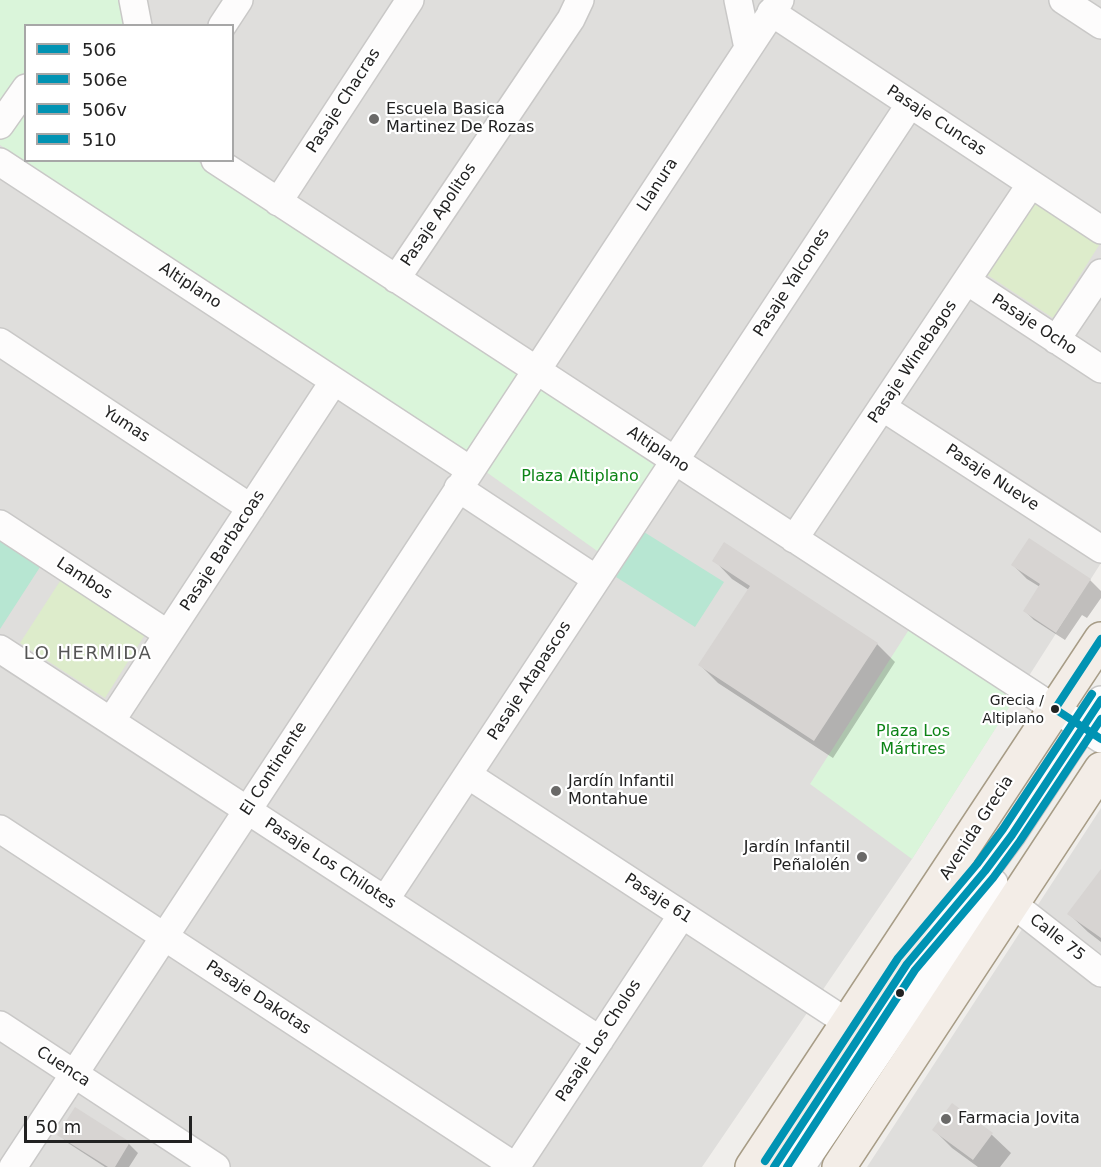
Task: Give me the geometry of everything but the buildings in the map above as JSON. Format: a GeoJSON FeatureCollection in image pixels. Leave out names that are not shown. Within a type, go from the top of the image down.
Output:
{"type":"FeatureCollection","features":[{"type":"Feature","properties":{"kind":"main road","name":"Avenida Grecia"},"geometry":{"type":"LineString","coordinates":[[752,1167],[1101,639]]}},
{"type":"Feature","properties":{"kind":"main road"},"geometry":{"type":"LineString","coordinates":[[839,1167],[1101,769]]}},
{"type":"Feature","properties":{"kind":"street"},"geometry":{"type":"LineString","coordinates":[[133,0],[138,24]]}},
{"type":"Feature","properties":{"kind":"street"},"geometry":{"type":"LineString","coordinates":[[223,24],[239,0]]}},
{"type":"Feature","properties":{"kind":"street","name":"Pasaje Chacras"},"geometry":{"type":"LineString","coordinates":[[278,202],[410,0]]}},
{"type":"Feature","properties":{"kind":"street","name":"Pasaje Apolitos"},"geometry":{"type":"LineString","coordinates":[[396,279],[571,19],[580,0]]}},
{"type":"Feature","properties":{"kind":"street"},"geometry":{"type":"LineString","coordinates":[[738,0],[748,48]]}},
{"type":"Feature","properties":{"kind":"street"},"geometry":{"type":"LineString","coordinates":[[1063,0],[1101,25]]}},
{"type":"Feature","properties":{"kind":"street","name":"Llanura"},"geometry":{"type":"LineString","coordinates":[[536,371],[776,6]]}},
{"type":"Feature","properties":{"kind":"street","name":"Pasaje Cuncas"},"geometry":{"type":"LineString","coordinates":[[776,6],[910,104],[1101,230]]}},
{"type":"Feature","properties":{"kind":"street"},"geometry":{"type":"LineString","coordinates":[[0,125],[24,91]]}},
{"type":"Feature","properties":{"kind":"street","name":"Pasaje Yalcones"},"geometry":{"type":"LineString","coordinates":[[674,461],[910,104]]}},
{"type":"Feature","properties":{"kind":"street","name":"Altiplano"},"geometry":{"type":"LineString","coordinates":[[0,162],[334,381],[596,579]]}},
{"type":"Feature","properties":{"kind":"street","name":"Altiplano"},"geometry":{"type":"LineString","coordinates":[[218,162],[1055,709],[1095,732]]}},
{"type":"Feature","properties":{"kind":"street","name":"Pasaje Winebagos"},"geometry":{"type":"LineString","coordinates":[[794,539],[1031,184]]}},
{"type":"Feature","properties":{"kind":"street"},"geometry":{"type":"LineString","coordinates":[[1056,340],[1101,273]]}},
{"type":"Feature","properties":{"kind":"street","name":"Pasaje Ocho"},"geometry":{"type":"LineString","coordinates":[[967,281],[1101,369]]}},
{"type":"Feature","properties":{"kind":"street","name":"Yumas"},"geometry":{"type":"LineString","coordinates":[[0,342],[251,508]]}},
{"type":"Feature","properties":{"kind":"street","name":"El Continente"},"geometry":{"type":"LineString","coordinates":[[13,1167],[536,371]]}},
{"type":"Feature","properties":{"kind":"street","name":"Pasaje Barbacoas"},"geometry":{"type":"LineString","coordinates":[[111,721],[334,381]]}},
{"type":"Feature","properties":{"kind":"street","name":"Pasaje Nueve"},"geometry":{"type":"LineString","coordinates":[[882,406],[1101,549]]}},
{"type":"Feature","properties":{"kind":"street","name":"Pasaje Atapascos"},"geometry":{"type":"LineString","coordinates":[[385,900],[674,461]]}},
{"type":"Feature","properties":{"kind":"street","name":"Lambos"},"geometry":{"type":"LineString","coordinates":[[0,524],[168,634]]}},
{"type":"Feature","properties":{"kind":"street","name":"Pasaje Los Chilotes"},"geometry":{"type":"LineString","coordinates":[[0,649],[600,1040]]}},
{"type":"Feature","properties":{"kind":"street"},"geometry":{"type":"LineString","coordinates":[[801,1167],[1095,732],[1101,700]]}},
{"type":"Feature","properties":{"kind":"street"},"geometry":{"type":"LineString","coordinates":[[774,1167],[907,964],[985,871],[1095,732]]}},
{"type":"Feature","properties":{"kind":"street","name":"Pasaje 61"},"geometry":{"type":"LineString","coordinates":[[468,775],[848,1023]]}},
{"type":"Feature","properties":{"kind":"street","name":"Pasaje Dakotas"},"geometry":{"type":"LineString","coordinates":[[0,828],[516,1167]]}},
{"type":"Feature","properties":{"kind":"street","name":"Calle 75"},"geometry":{"type":"LineString","coordinates":[[1013,904],[1101,973]]}},
{"type":"Feature","properties":{"kind":"street","name":"Pasaje Los Cholos"},"geometry":{"type":"LineString","coordinates":[[516,1167],[682,915]]}},
{"type":"Feature","properties":{"kind":"street","name":"Cuenca"},"geometry":{"type":"LineString","coordinates":[[0,1025],[216,1167]]}},
{"type":"Feature","properties":{"kind":"shaded area"},"geometry":{"type":"Polygon","coordinates":[[[0,0],[1101,0],[1101,563],[912,859],[702,1167],[0,1167],[0,0]]]}},
{"type":"Feature","properties":{"kind":"shaded area"},"geometry":{"type":"Polygon","coordinates":[[[1101,808],[1101,1167],[867,1167],[940,1055],[1101,808]]]}},
{"type":"Feature","properties":{"kind":"green space","name":"Plaza Altiplano"},"geometry":{"type":"Polygon","coordinates":[[[0,0],[124,0],[129,24],[24,24],[24,161],[0,145],[0,0]]]}},
{"type":"Feature","properties":{"kind":"green space","name":"Plaza Altiplano"},"geometry":{"type":"Polygon","coordinates":[[[25,162],[199,162],[657,467],[600,553],[475,464],[25,162]]]}},
{"type":"Feature","properties":{"kind":"green space"},"geometry":{"type":"Polygon","coordinates":[[[1031,196],[1101,242],[1053,318],[983,272],[1031,196]]]}},
{"type":"Feature","properties":{"kind":"green space"},"geometry":{"type":"Polygon","coordinates":[[[644,532],[724,582],[695,627],[616,577],[644,532]]]}},
{"type":"Feature","properties":{"kind":"green space"},"geometry":{"type":"Polygon","coordinates":[[[0,537],[42,564],[0,629],[0,537]]]}},
{"type":"Feature","properties":{"kind":"green space"},"geometry":{"type":"Polygon","coordinates":[[[62,578],[146,633],[105,698],[20,643],[62,578]]]}},
{"type":"Feature","properties":{"kind":"green space","name":"Plaza Los Mártires"},"geometry":{"type":"Polygon","coordinates":[[[910,628],[1015,698],[912,859],[810,784],[910,628]]]}},
{"type":"Feature","properties":{"kind":"transit line","name":"510"},"geometry":{"type":"LineString","coordinates":[[1101,639],[1055,709],[1101,739]]}},
{"type":"Feature","properties":{"kind":"transit line","name":"506v"},"geometry":{"type":"LineString","coordinates":[[765,1161],[898,958],[977,864],[1003,829],[1092,694]]}},
{"type":"Feature","properties":{"kind":"transit line","name":"506"},"geometry":{"type":"LineString","coordinates":[[774,1167],[907,964],[1012,835],[1101,700]]}},
{"type":"Feature","properties":{"kind":"transit line","name":"506e"},"geometry":{"type":"LineString","coordinates":[[787,1167],[915,970],[993,878],[1101,719]]}},
{"type":"Feature","properties":{"kind":"place","name":"Escuela Basica Martinez De Rozas"},"geometry":{"type":"Point","coordinates":[374,119]}},
{"type":"Feature","properties":{"kind":"place","name":"Grecia / Altiplano"},"geometry":{"type":"Point","coordinates":[1055,709]}},
{"type":"Feature","properties":{"kind":"place","name":"Jardín Infantil Montahue"},"geometry":{"type":"Point","coordinates":[556,791]}},
{"type":"Feature","properties":{"kind":"place","name":"Jardín Infantil Peñalolén"},"geometry":{"type":"Point","coordinates":[862,857]}},
{"type":"Feature","properties":{"kind":"place","name":"Farmacia Jovita"},"geometry":{"type":"Point","coordinates":[946,1119]}},
{"type":"Feature","properties":{"kind":"district","name":"LO HERMIDA"},"geometry":{"type":"Point","coordinates":[88,654]}}]}
